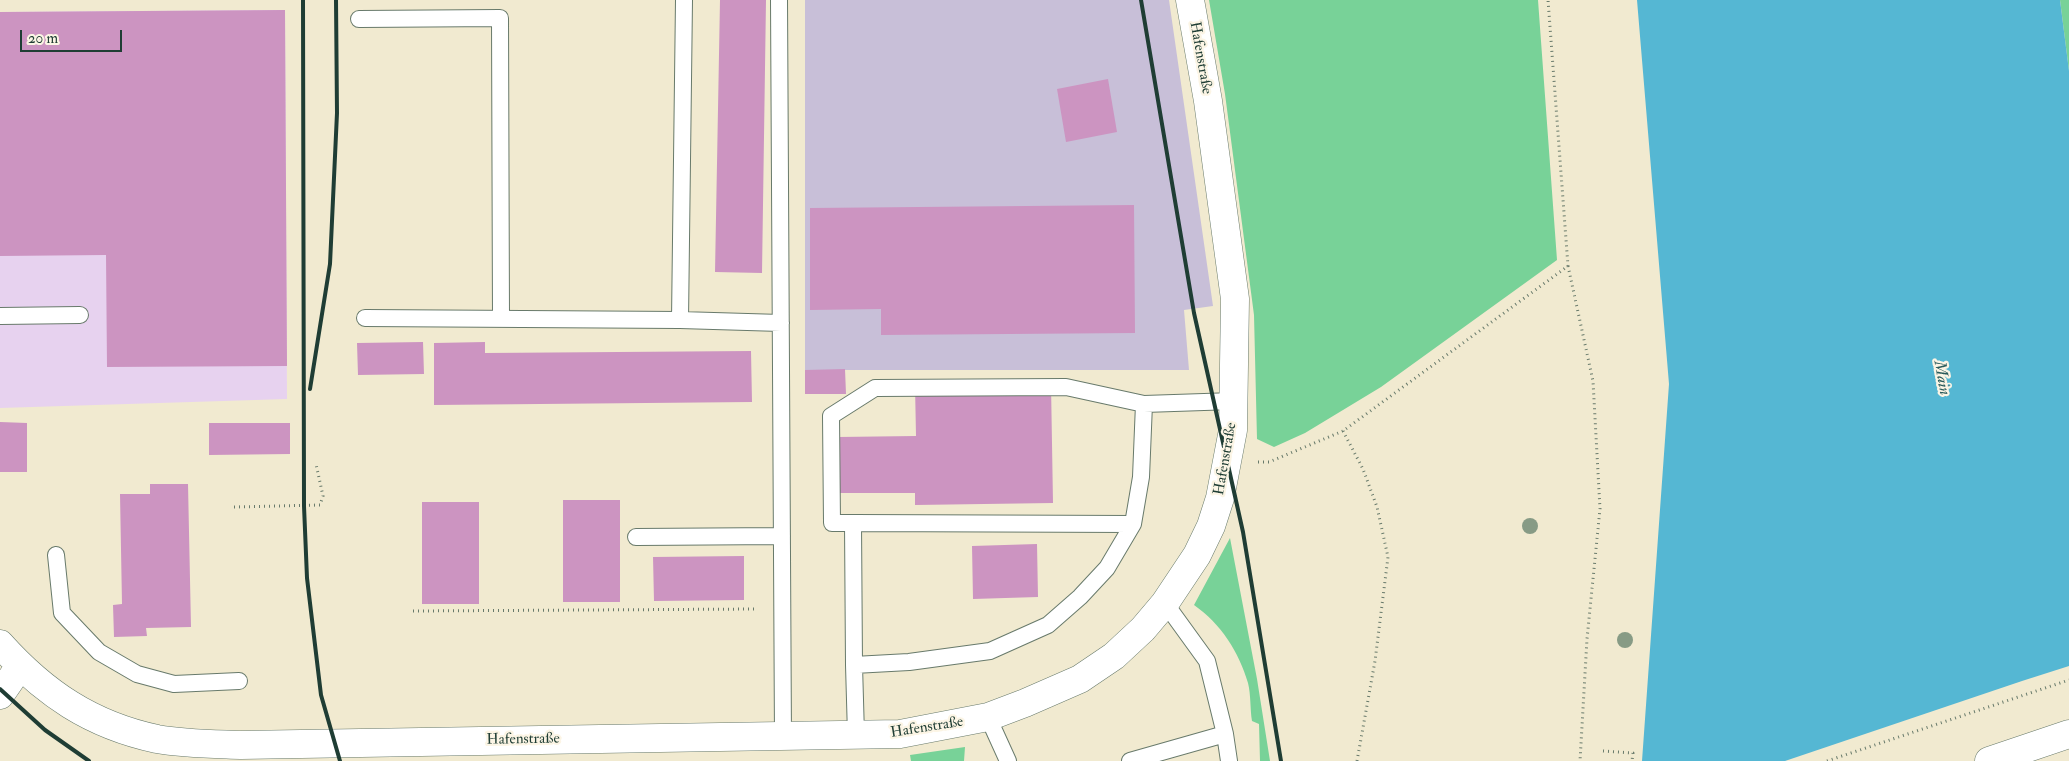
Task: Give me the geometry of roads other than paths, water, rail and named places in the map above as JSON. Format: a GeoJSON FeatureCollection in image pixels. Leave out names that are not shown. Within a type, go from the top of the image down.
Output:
{"type":"FeatureCollection","features":[{"type":"Feature","properties":{"kind":"main road","name":"Hafenstraße"},"geometry":{"type":"LineString","coordinates":[[0,644],[20,666],[60,699],[90,717],[134,733],[159,739],[241,745],[783,738],[900,734],[988,717],[1025,704],[1080,678],[1114,656],[1143,628],[1182,581],[1204,541],[1220,498],[1233,430],[1236,299],[1208,101],[1190,0]]}},
{"type":"Feature","properties":{"kind":"main road"},"geometry":{"type":"LineString","coordinates":[[0,695],[20,666]]}},
{"type":"Feature","properties":{"kind":"main road"},"geometry":{"type":"LineString","coordinates":[[1989,761],[2069,734]]}},
{"type":"Feature","properties":{"kind":"lane"},"geometry":{"type":"LineString","coordinates":[[680,320],[684,0]]}},
{"type":"Feature","properties":{"kind":"lane"},"geometry":{"type":"LineString","coordinates":[[779,0],[783,738]]}},
{"type":"Feature","properties":{"kind":"lane"},"geometry":{"type":"LineString","coordinates":[[359,19],[500,18],[502,319]]}},
{"type":"Feature","properties":{"kind":"lane"},"geometry":{"type":"LineString","coordinates":[[0,316],[80,315]]}},
{"type":"Feature","properties":{"kind":"lane"},"geometry":{"type":"LineString","coordinates":[[365,318],[680,320],[781,323]]}},
{"type":"Feature","properties":{"kind":"lane"},"geometry":{"type":"LineString","coordinates":[[1132,524],[832,523],[831,416],[875,388],[1066,387],[1144,404],[1234,401]]}},
{"type":"Feature","properties":{"kind":"lane"},"geometry":{"type":"LineString","coordinates":[[854,665],[909,662],[990,651],[1048,625],[1080,597],[1107,568],[1132,524],[1141,477],[1144,404]]}},
{"type":"Feature","properties":{"kind":"lane"},"geometry":{"type":"LineString","coordinates":[[853,523],[856,735]]}},
{"type":"Feature","properties":{"kind":"lane"},"geometry":{"type":"LineString","coordinates":[[636,537],[782,536]]}},
{"type":"Feature","properties":{"kind":"lane"},"geometry":{"type":"LineString","coordinates":[[56,555],[62,613],[99,652],[137,674],[174,684],[239,682]]}},
{"type":"Feature","properties":{"kind":"lane"},"geometry":{"type":"LineString","coordinates":[[1165,603],[1207,661],[1225,734],[1229,761]]}},
{"type":"Feature","properties":{"kind":"lane"},"geometry":{"type":"LineString","coordinates":[[988,717],[1008,761]]}},
{"type":"Feature","properties":{"kind":"lane"},"geometry":{"type":"LineString","coordinates":[[1130,761],[1225,734]]}},
{"type":"Feature","properties":{"kind":"water","name":"Main"},"geometry":{"type":"Polygon","coordinates":[[[1637,0],[2060,0],[2069,71],[2069,761],[1642,761],[1669,384],[1637,0]]]}},
{"type":"Feature","properties":{"kind":"railway"},"geometry":{"type":"LineString","coordinates":[[303,0],[304,506],[307,578],[321,695],[340,761]]}},
{"type":"Feature","properties":{"kind":"railway"},"geometry":{"type":"LineString","coordinates":[[310,389],[330,264],[337,113],[336,0]]}},
{"type":"Feature","properties":{"kind":"railway"},"geometry":{"type":"LineString","coordinates":[[1141,0],[1194,313],[1243,532],[1281,761]]}},
{"type":"Feature","properties":{"kind":"railway"},"geometry":{"type":"LineString","coordinates":[[0,689],[45,730],[89,761]]}}]}
